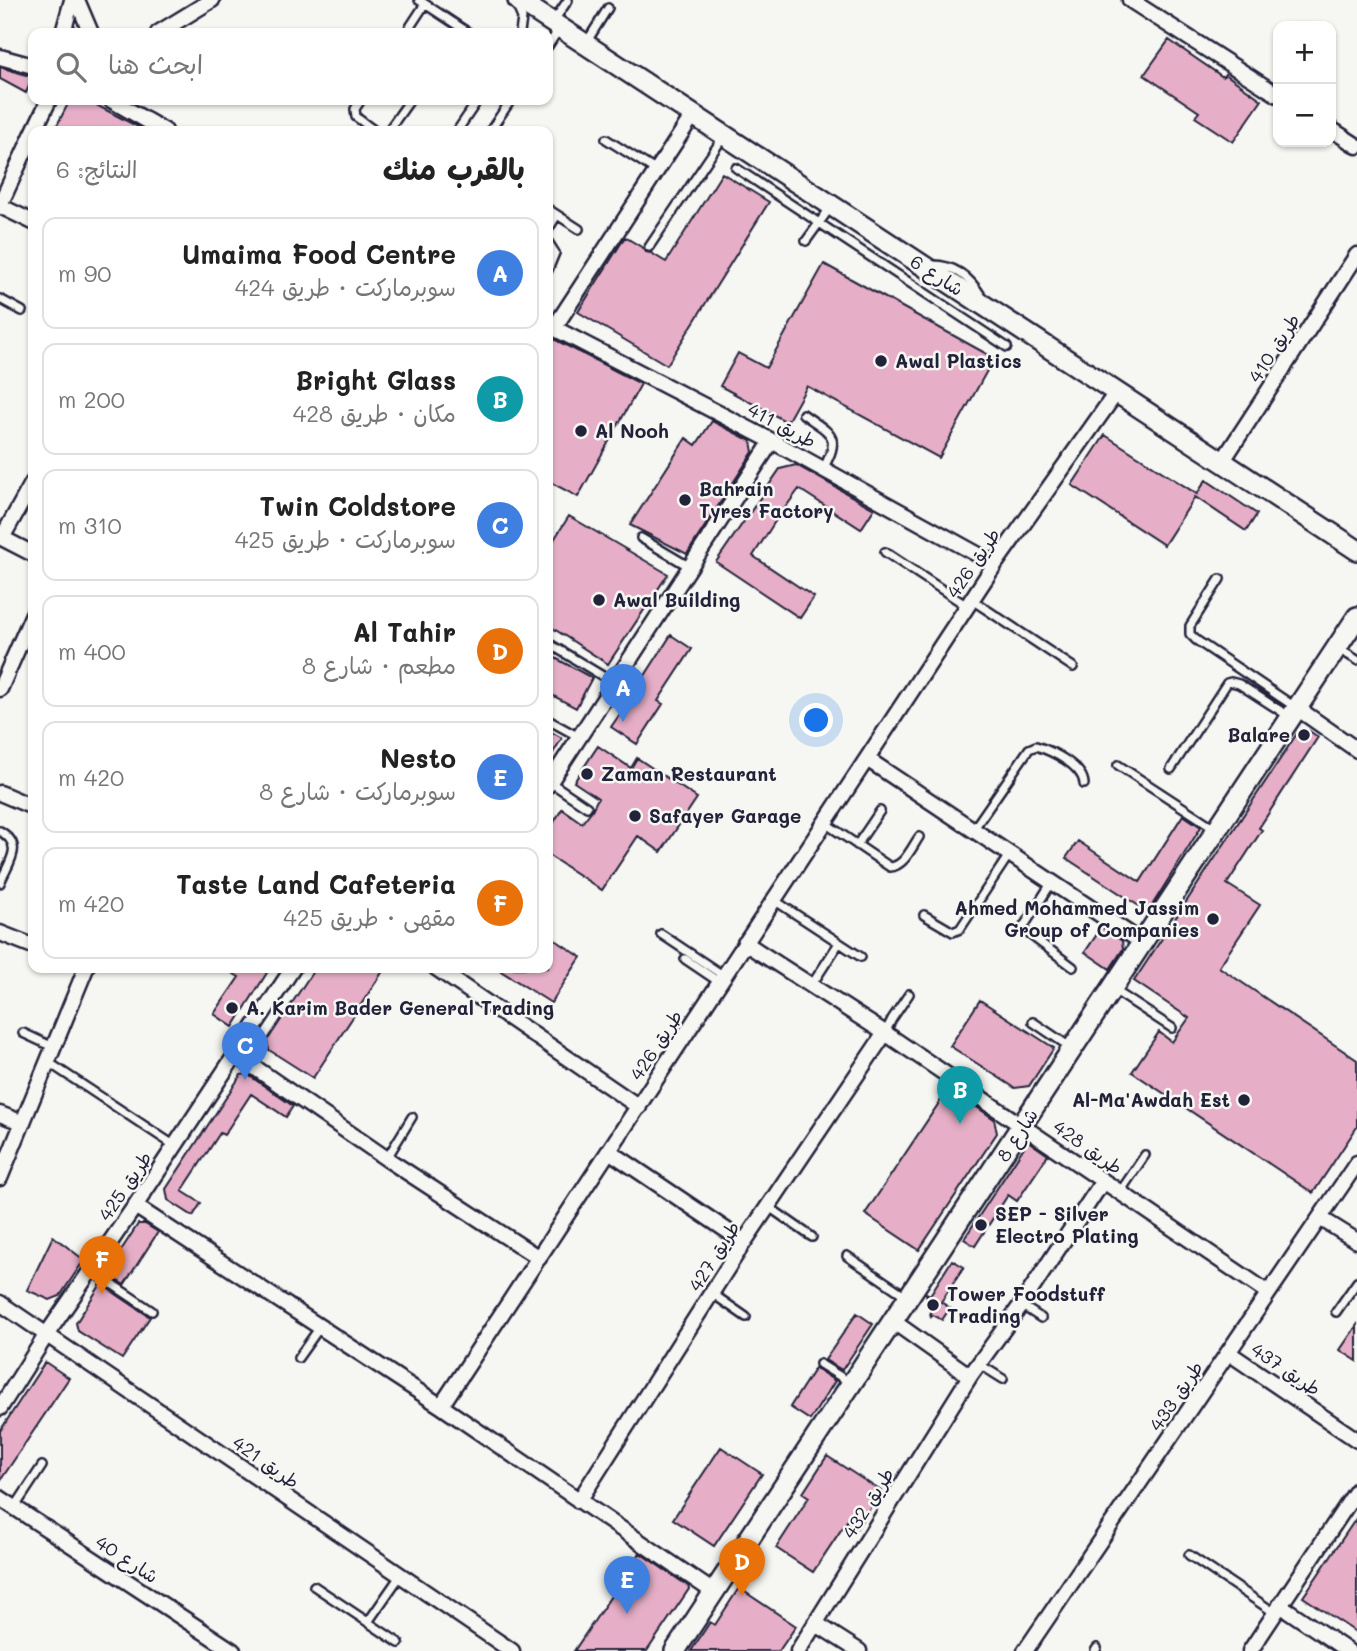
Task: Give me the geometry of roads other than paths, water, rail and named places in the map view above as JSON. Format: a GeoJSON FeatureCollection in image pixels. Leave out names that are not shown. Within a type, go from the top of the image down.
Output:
{"type":"FeatureCollection","features":[{"type":"Feature","properties":{"kind":"street"},"geometry":{"type":"LineString","coordinates":[[66,28],[75,0]]}},
{"type":"Feature","properties":{"kind":"street"},"geometry":{"type":"LineString","coordinates":[[75,0],[89,28]]}},
{"type":"Feature","properties":{"kind":"street"},"geometry":{"type":"LineString","coordinates":[[166,28],[212,0]]}},
{"type":"Feature","properties":{"kind":"street","name":"شارع 6"},"geometry":{"type":"LineString","coordinates":[[517,0],[1357,550]]}},
{"type":"Feature","properties":{"kind":"street"},"geometry":{"type":"LineString","coordinates":[[1130,0],[1273,92]]}},
{"type":"Feature","properties":{"kind":"street"},"geometry":{"type":"LineString","coordinates":[[0,57],[28,65]]}},
{"type":"Feature","properties":{"kind":"street"},"geometry":{"type":"LineString","coordinates":[[37,126],[47,105]]}},
{"type":"Feature","properties":{"kind":"street"},"geometry":{"type":"LineString","coordinates":[[120,105],[156,126]]}},
{"type":"Feature","properties":{"kind":"street"},"geometry":{"type":"LineString","coordinates":[[553,323],[693,115]]}},
{"type":"Feature","properties":{"kind":"street"},"geometry":{"type":"LineString","coordinates":[[1336,132],[1357,146]]}},
{"type":"Feature","properties":{"kind":"street"},"geometry":{"type":"LineString","coordinates":[[28,145],[0,205],[28,219]]}},
{"type":"Feature","properties":{"kind":"street","name":"طريق 410"},"geometry":{"type":"LineString","coordinates":[[1222,462],[1357,255]]}},
{"type":"Feature","properties":{"kind":"street","name":"طريق 411"},"geometry":{"type":"LineString","coordinates":[[553,327],[772,441],[995,564]]}},
{"type":"Feature","properties":{"kind":"street","name":"طريق 426"},"geometry":{"type":"LineString","coordinates":[[441,1406],[969,603],[1116,393]]}},
{"type":"Feature","properties":{"kind":"street"},"geometry":{"type":"LineString","coordinates":[[553,777],[772,441]]}},
{"type":"Feature","properties":{"kind":"street"},"geometry":{"type":"LineString","coordinates":[[28,491],[1,538],[28,552]]}},
{"type":"Feature","properties":{"kind":"street","name":"شارع 8"},"geometry":{"type":"LineString","coordinates":[[675,1651],[1357,617]]}},
{"type":"Feature","properties":{"kind":"street"},"geometry":{"type":"LineString","coordinates":[[0,689],[28,625]]}},
{"type":"Feature","properties":{"kind":"street"},"geometry":{"type":"LineString","coordinates":[[1293,713],[1357,750]]}},
{"type":"Feature","properties":{"kind":"street"},"geometry":{"type":"LineString","coordinates":[[867,760],[1143,943]]}},
{"type":"Feature","properties":{"kind":"street"},"geometry":{"type":"LineString","coordinates":[[0,793],[28,805]]}},
{"type":"Feature","properties":{"kind":"street"},"geometry":{"type":"LineString","coordinates":[[0,933],[28,944]]}},
{"type":"Feature","properties":{"kind":"street","name":"طريق 428"},"geometry":{"type":"LineString","coordinates":[[745,943],[885,1033],[1267,1292]]}},
{"type":"Feature","properties":{"kind":"street"},"geometry":{"type":"LineString","coordinates":[[0,1178],[84,973]]}},
{"type":"Feature","properties":{"kind":"street","name":"طريق 425"},"geometry":{"type":"LineString","coordinates":[[0,1408],[290,973]]}},
{"type":"Feature","properties":{"kind":"street","name":"طريق 426"},"geometry":{"type":"LineString","coordinates":[[443,973],[639,1107]]}},
{"type":"Feature","properties":{"kind":"street","name":"طريق 427"},"geometry":{"type":"LineString","coordinates":[[579,1501],[744,1242],[885,1033]]}},
{"type":"Feature","properties":{"kind":"street"},"geometry":{"type":"LineString","coordinates":[[235,1054],[387,1159],[540,1258]]}},
{"type":"Feature","properties":{"kind":"street"},"geometry":{"type":"LineString","coordinates":[[0,1114],[23,1123]]}},
{"type":"Feature","properties":{"kind":"street"},"geometry":{"type":"LineString","coordinates":[[609,1151],[744,1242]]}},
{"type":"Feature","properties":{"kind":"street","name":"طريق 433"},"geometry":{"type":"LineString","coordinates":[[1026,1651],[1357,1163]]}},
{"type":"Feature","properties":{"kind":"street","name":"طريق 432"},"geometry":{"type":"LineString","coordinates":[[798,1651],[975,1369],[1103,1181]]}},
{"type":"Feature","properties":{"kind":"street"},"geometry":{"type":"LineString","coordinates":[[135,1206],[441,1406],[715,1593]]}},
{"type":"Feature","properties":{"kind":"street"},"geometry":{"type":"LineString","coordinates":[[1320,1218],[1357,1241]]}},
{"type":"Feature","properties":{"kind":"street","name":"طريق 421"},"geometry":{"type":"LineString","coordinates":[[0,1303],[512,1651]]}},
{"type":"Feature","properties":{"kind":"street"},"geometry":{"type":"LineString","coordinates":[[894,1322],[975,1369]]}},
{"type":"Feature","properties":{"kind":"street","name":"طريق 437"},"geometry":{"type":"LineString","coordinates":[[1228,1353],[1357,1440]]}},
{"type":"Feature","properties":{"kind":"street"},"geometry":{"type":"LineString","coordinates":[[1250,1651],[1357,1490]]}},
{"type":"Feature","properties":{"kind":"street","name":"شارع 40"},"geometry":{"type":"LineString","coordinates":[[0,1498],[233,1651]]}},
{"type":"Feature","properties":{"kind":"street"},"geometry":{"type":"LineString","coordinates":[[1278,1609],[1348,1651]]}},
{"type":"Feature","properties":{"kind":"street"},"geometry":{"type":"LineString","coordinates":[[815,1623],[859,1651]]}},
{"type":"Feature","properties":{"kind":"lane"},"geometry":{"type":"LineString","coordinates":[[517,0],[522,19],[521,28]]}},
{"type":"Feature","properties":{"kind":"lane"},"geometry":{"type":"LineString","coordinates":[[553,34],[568,0]]}},
{"type":"Feature","properties":{"kind":"lane"},"geometry":{"type":"LineString","coordinates":[[409,28],[422,2],[461,28]]}},
{"type":"Feature","properties":{"kind":"lane"},"geometry":{"type":"LineString","coordinates":[[585,44],[608,8]]}},
{"type":"Feature","properties":{"kind":"lane"},"geometry":{"type":"LineString","coordinates":[[358,105],[356,117],[368,126]]}},
{"type":"Feature","properties":{"kind":"lane"},"geometry":{"type":"LineString","coordinates":[[392,126],[406,105]]}},
{"type":"Feature","properties":{"kind":"lane"},"geometry":{"type":"LineString","coordinates":[[460,126],[475,105]]}},
{"type":"Feature","properties":{"kind":"lane"},"geometry":{"type":"LineString","coordinates":[[493,126],[508,105]]}},
{"type":"Feature","properties":{"kind":"lane"},"geometry":{"type":"LineString","coordinates":[[649,247],[725,136]]}},
{"type":"Feature","properties":{"kind":"lane"},"geometry":{"type":"LineString","coordinates":[[606,139],[655,170]]}},
{"type":"Feature","properties":{"kind":"lane"},"geometry":{"type":"LineString","coordinates":[[736,168],[1007,346]]}},
{"type":"Feature","properties":{"kind":"lane"},"geometry":{"type":"LineString","coordinates":[[806,241],[832,206]]}},
{"type":"Feature","properties":{"kind":"lane"},"geometry":{"type":"LineString","coordinates":[[553,212],[579,229]]}},
{"type":"Feature","properties":{"kind":"lane"},"geometry":{"type":"LineString","coordinates":[[553,222],[557,215]]}},
{"type":"Feature","properties":{"kind":"lane"},"geometry":{"type":"LineString","coordinates":[[0,299],[22,311]]}},
{"type":"Feature","properties":{"kind":"lane"},"geometry":{"type":"LineString","coordinates":[[803,414],[827,432],[833,440],[832,453],[823,469]]}},
{"type":"Feature","properties":{"kind":"lane"},"geometry":{"type":"LineString","coordinates":[[640,538],[690,567]]}},
{"type":"Feature","properties":{"kind":"lane"},"geometry":{"type":"LineString","coordinates":[[885,552],[1073,667]]}},
{"type":"Feature","properties":{"kind":"lane"},"geometry":{"type":"LineString","coordinates":[[1220,579],[1190,626],[1190,634],[1293,713]]}},
{"type":"Feature","properties":{"kind":"lane"},"geometry":{"type":"LineString","coordinates":[[553,646],[614,683]]}},
{"type":"Feature","properties":{"kind":"lane"},"geometry":{"type":"LineString","coordinates":[[1337,647],[1357,660]]}},
{"type":"Feature","properties":{"kind":"lane"},"geometry":{"type":"LineString","coordinates":[[1171,769],[1227,683],[1239,684],[1293,713]]}},
{"type":"Feature","properties":{"kind":"lane"},"geometry":{"type":"LineString","coordinates":[[553,723],[579,737]]}},
{"type":"Feature","properties":{"kind":"lane"},"geometry":{"type":"LineString","coordinates":[[973,830],[1028,750],[1036,746],[1051,752],[1078,770],[1084,785]]}},
{"type":"Feature","properties":{"kind":"lane"},"geometry":{"type":"LineString","coordinates":[[1118,765],[1217,830]]}},
{"type":"Feature","properties":{"kind":"lane"},"geometry":{"type":"LineString","coordinates":[[553,786],[587,807]]}},
{"type":"Feature","properties":{"kind":"lane"},"geometry":{"type":"LineString","coordinates":[[857,845],[880,811]]}},
{"type":"Feature","properties":{"kind":"lane"},"geometry":{"type":"LineString","coordinates":[[825,823],[886,865],[894,867],[902,863],[919,837]]}},
{"type":"Feature","properties":{"kind":"lane"},"geometry":{"type":"LineString","coordinates":[[0,831],[12,838],[14,850],[0,883]]}},
{"type":"Feature","properties":{"kind":"lane"},"geometry":{"type":"LineString","coordinates":[[924,915],[953,933],[960,929],[1009,855]]}},
{"type":"Feature","properties":{"kind":"lane"},"geometry":{"type":"LineString","coordinates":[[1052,882],[1024,926],[1025,931],[1073,967]]}},
{"type":"Feature","properties":{"kind":"lane"},"geometry":{"type":"LineString","coordinates":[[774,900],[861,957]]}},
{"type":"Feature","properties":{"kind":"lane"},"geometry":{"type":"LineString","coordinates":[[662,934],[722,979]]}},
{"type":"Feature","properties":{"kind":"lane"},"geometry":{"type":"LineString","coordinates":[[811,986],[839,943]]}},
{"type":"Feature","properties":{"kind":"lane"},"geometry":{"type":"LineString","coordinates":[[685,959],[722,979]]}},
{"type":"Feature","properties":{"kind":"lane"},"geometry":{"type":"LineString","coordinates":[[1113,990],[1172,1028]]}},
{"type":"Feature","properties":{"kind":"lane"},"geometry":{"type":"LineString","coordinates":[[885,1033],[909,994]]}},
{"type":"Feature","properties":{"kind":"lane"},"geometry":{"type":"LineString","coordinates":[[1033,1022],[1073,1049]]}},
{"type":"Feature","properties":{"kind":"lane"},"geometry":{"type":"LineString","coordinates":[[23,1033],[54,1047]]}},
{"type":"Feature","properties":{"kind":"lane"},"geometry":{"type":"LineString","coordinates":[[48,1062],[175,1146]]}},
{"type":"Feature","properties":{"kind":"lane"},"geometry":{"type":"LineString","coordinates":[[387,1159],[412,1117]]}},
{"type":"Feature","properties":{"kind":"lane"},"geometry":{"type":"LineString","coordinates":[[1120,1193],[1145,1155]]}},
{"type":"Feature","properties":{"kind":"lane"},"geometry":{"type":"LineString","coordinates":[[769,1207],[812,1237]]}},
{"type":"Feature","properties":{"kind":"lane"},"geometry":{"type":"LineString","coordinates":[[847,1256],[909,1298]]}},
{"type":"Feature","properties":{"kind":"lane"},"geometry":{"type":"LineString","coordinates":[[91,1270],[152,1311]]}},
{"type":"Feature","properties":{"kind":"lane"},"geometry":{"type":"LineString","coordinates":[[1336,1312],[1357,1282]]}},
{"type":"Feature","properties":{"kind":"lane"},"geometry":{"type":"LineString","coordinates":[[713,1294],[746,1317]]}},
{"type":"Feature","properties":{"kind":"lane"},"geometry":{"type":"LineString","coordinates":[[1021,1305],[1041,1318]]}},
{"type":"Feature","properties":{"kind":"lane"},"geometry":{"type":"LineString","coordinates":[[298,1358],[320,1326]]}},
{"type":"Feature","properties":{"kind":"lane"},"geometry":{"type":"LineString","coordinates":[[820,1364],[852,1384]]}},
{"type":"Feature","properties":{"kind":"lane"},"geometry":{"type":"LineString","coordinates":[[975,1369],[1002,1381]]}},
{"type":"Feature","properties":{"kind":"lane"},"geometry":{"type":"LineString","coordinates":[[15,1508],[42,1466]]}},
{"type":"Feature","properties":{"kind":"lane"},"geometry":{"type":"LineString","coordinates":[[1189,1555],[1278,1609]]}},
{"type":"Feature","properties":{"kind":"lane"},"geometry":{"type":"LineString","coordinates":[[368,1622],[400,1576]]}},
{"type":"Feature","properties":{"kind":"lane"},"geometry":{"type":"LineString","coordinates":[[314,1586],[399,1643]]}},
{"type":"Feature","properties":{"kind":"place","name":"Awal Plastics"},"geometry":{"type":"Point","coordinates":[881,361]}},
{"type":"Feature","properties":{"kind":"place","name":"Al Nooh"},"geometry":{"type":"Point","coordinates":[581,431]}},
{"type":"Feature","properties":{"kind":"place","name":"Bahrain Tyres Factory"},"geometry":{"type":"Point","coordinates":[685,500]}},
{"type":"Feature","properties":{"kind":"place","name":"Awal Building"},"geometry":{"type":"Point","coordinates":[599,600]}},
{"type":"Feature","properties":{"kind":"place","name":"Umaima Food Centre"},"geometry":{"type":"Point","coordinates":[623,722]}},
{"type":"Feature","properties":{"kind":"place","name":"Balare"},"geometry":{"type":"Point","coordinates":[1304,735]}},
{"type":"Feature","properties":{"kind":"place","name":"Zaman Restaurant"},"geometry":{"type":"Point","coordinates":[587,774]}},
{"type":"Feature","properties":{"kind":"place","name":"Safayer Garage"},"geometry":{"type":"Point","coordinates":[635,816]}},
{"type":"Feature","properties":{"kind":"place","name":"Ahmed Mohammed Jassim Group of Companies"},"geometry":{"type":"Point","coordinates":[1213,919]}},
{"type":"Feature","properties":{"kind":"place","name":"A. Karim Bader General Trading"},"geometry":{"type":"Point","coordinates":[232,1008]}},
{"type":"Feature","properties":{"kind":"place","name":"Twin Coldstore"},"geometry":{"type":"Point","coordinates":[245,1080]}},
{"type":"Feature","properties":{"kind":"place","name":"Al-Ma'Awdah Est"},"geometry":{"type":"Point","coordinates":[1244,1100]}},
{"type":"Feature","properties":{"kind":"place","name":"Bright Glass"},"geometry":{"type":"Point","coordinates":[960,1124]}},
{"type":"Feature","properties":{"kind":"place","name":"SEP - Silver Electro Plating"},"geometry":{"type":"Point","coordinates":[981,1225]}},
{"type":"Feature","properties":{"kind":"place","name":"Taste Land Cafeteria"},"geometry":{"type":"Point","coordinates":[102,1294]}},
{"type":"Feature","properties":{"kind":"place","name":"Tower Foodstuff Trading"},"geometry":{"type":"Point","coordinates":[933,1305]}},
{"type":"Feature","properties":{"kind":"place","name":"Al Tahir"},"geometry":{"type":"Point","coordinates":[742,1596]}},
{"type":"Feature","properties":{"kind":"place","name":"Nesto"},"geometry":{"type":"Point","coordinates":[627,1614]}}]}
